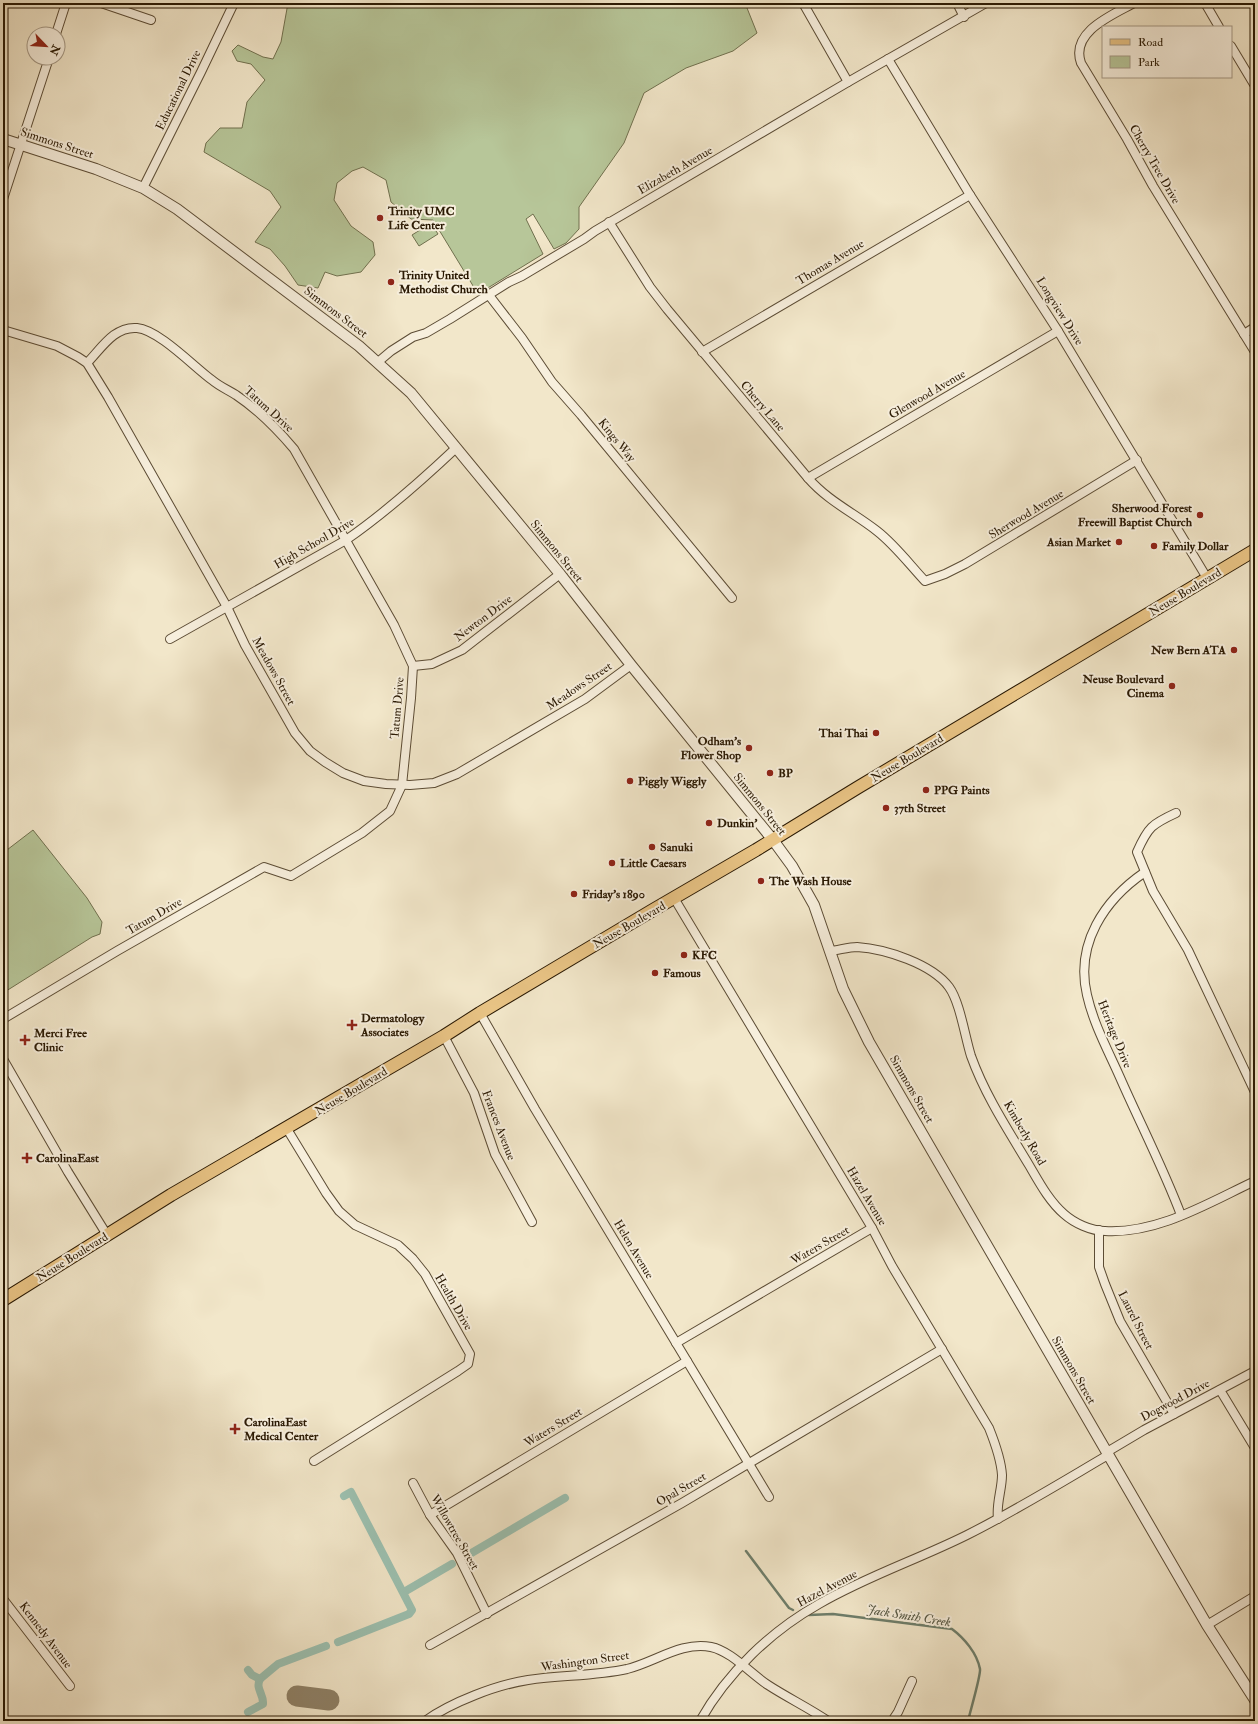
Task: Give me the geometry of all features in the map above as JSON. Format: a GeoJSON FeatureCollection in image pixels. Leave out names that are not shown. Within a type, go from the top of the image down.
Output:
{"type":"FeatureCollection","features":[{"type":"Feature","properties":{"kind":"main road","name":"Neuse Boulevard"},"geometry":{"type":"LineString","coordinates":[[3,1300],[171,1195],[287,1129],[444,1036],[480,1013],[773,840],[1255,550]]}},
{"type":"Feature","properties":{"kind":"street"},"geometry":{"type":"LineString","coordinates":[[59,26],[66,3]]}},
{"type":"Feature","properties":{"kind":"street"},"geometry":{"type":"LineString","coordinates":[[101,3],[151,20]]}},
{"type":"Feature","properties":{"kind":"street","name":"Educational Drive"},"geometry":{"type":"LineString","coordinates":[[143,188],[234,3]]}},
{"type":"Feature","properties":{"kind":"street"},"geometry":{"type":"LineString","coordinates":[[803,3],[848,82]]}},
{"type":"Feature","properties":{"kind":"street"},"geometry":{"type":"LineString","coordinates":[[957,3],[964,17]]}},
{"type":"Feature","properties":{"kind":"street","name":"Elizabeth Avenue"},"geometry":{"type":"LineString","coordinates":[[378,362],[391,351],[413,337],[426,333],[488,294],[577,244],[609,222],[942,27],[964,17],[986,3]]}},
{"type":"Feature","properties":{"kind":"street","name":"Cherry Tree Drive"},"geometry":{"type":"LineString","coordinates":[[1134,3],[1118,11],[1089,31],[1079,46],[1079,59],[1153,186],[1255,352]]}},
{"type":"Feature","properties":{"kind":"street"},"geometry":{"type":"LineString","coordinates":[[1205,3],[1218,26]]}},
{"type":"Feature","properties":{"kind":"street"},"geometry":{"type":"LineString","coordinates":[[1232,48],[1255,86]]}},
{"type":"Feature","properties":{"kind":"street","name":"Longview Drive"},"geometry":{"type":"LineString","coordinates":[[888,59],[970,195],[1058,331],[1207,578]]}},
{"type":"Feature","properties":{"kind":"street"},"geometry":{"type":"LineString","coordinates":[[3,198],[46,66]]}},
{"type":"Feature","properties":{"kind":"street","name":"Simmons Street"},"geometry":{"type":"LineString","coordinates":[[3,139],[96,169],[143,188],[210,232],[378,362],[411,393],[560,574],[631,665],[773,840],[807,890],[820,920],[843,989],[866,1036],[1207,1625],[1255,1700]]}},
{"type":"Feature","properties":{"kind":"street","name":"Thomas Avenue"},"geometry":{"type":"LineString","coordinates":[[702,352],[970,195]]}},
{"type":"Feature","properties":{"kind":"street","name":"Cherry Lane"},"geometry":{"type":"LineString","coordinates":[[609,222],[650,287],[702,352],[818,490],[878,532],[925,581]]}},
{"type":"Feature","properties":{"kind":"street","name":"Kings Way"},"geometry":{"type":"LineString","coordinates":[[488,294],[522,338],[552,382],[732,598]]}},
{"type":"Feature","properties":{"kind":"street"},"geometry":{"type":"LineString","coordinates":[[1244,334],[1255,327]]}},
{"type":"Feature","properties":{"kind":"street","name":"Tatum Drive"},"geometry":{"type":"LineString","coordinates":[[3,1019],[264,867],[291,876],[362,833],[382,818],[390,811],[402,784],[413,666],[394,625],[294,448],[279,431],[237,395],[212,380],[154,334],[138,328],[125,329],[112,335],[87,363]]}},
{"type":"Feature","properties":{"kind":"street","name":"Meadows Street"},"geometry":{"type":"LineString","coordinates":[[3,330],[57,346],[87,363],[105,391],[227,607],[245,644],[282,712],[300,741],[310,751],[343,773],[364,780],[386,784],[434,783],[457,774],[585,699],[631,665]]}},
{"type":"Feature","properties":{"kind":"street","name":"Glenwood Avenue"},"geometry":{"type":"LineString","coordinates":[[808,478],[1058,331]]}},
{"type":"Feature","properties":{"kind":"street","name":"High School Drive"},"geometry":{"type":"LineString","coordinates":[[170,639],[346,540],[423,479],[456,448]]}},
{"type":"Feature","properties":{"kind":"street","name":"Sherwood Avenue"},"geometry":{"type":"LineString","coordinates":[[925,581],[945,574],[965,564],[1137,460]]}},
{"type":"Feature","properties":{"kind":"street","name":"Newton Drive"},"geometry":{"type":"LineString","coordinates":[[413,666],[432,664],[462,650],[560,574]]}},
{"type":"Feature","properties":{"kind":"street"},"geometry":{"type":"LineString","coordinates":[[1176,813],[1156,822],[1145,835],[1137,852],[1153,891],[1188,950],[1255,1092]]}},
{"type":"Feature","properties":{"kind":"street","name":"Heritage Drive"},"geometry":{"type":"LineString","coordinates":[[1145,872],[1123,891],[1105,910],[1088,942],[1085,958],[1086,994],[1105,1045],[1136,1115],[1152,1145],[1181,1215]]}},
{"type":"Feature","properties":{"kind":"street","name":"Hazel Avenue"},"geometry":{"type":"LineString","coordinates":[[674,898],[872,1228],[892,1266],[989,1428],[997,1447],[1002,1476],[996,1508],[998,1519]]}},
{"type":"Feature","properties":{"kind":"street","name":"Kimberly Road"},"geometry":{"type":"LineString","coordinates":[[830,951],[855,947],[882,951],[934,972],[949,988],[958,1009],[972,1058],[982,1081],[1007,1128],[1046,1192],[1064,1215],[1082,1226],[1099,1230],[1127,1231],[1151,1227],[1255,1181]]}},
{"type":"Feature","properties":{"kind":"street","name":"Helen Avenue"},"geometry":{"type":"LineString","coordinates":[[480,1013],[535,1109],[770,1497]]}},
{"type":"Feature","properties":{"kind":"street","name":"Frances Avenue"},"geometry":{"type":"LineString","coordinates":[[444,1036],[474,1093],[495,1154],[532,1222]]}},
{"type":"Feature","properties":{"kind":"street"},"geometry":{"type":"LineString","coordinates":[[3,1059],[68,1172],[107,1235]]}},
{"type":"Feature","properties":{"kind":"street","name":"Health Drive"},"geometry":{"type":"LineString","coordinates":[[287,1129],[326,1194],[339,1211],[355,1225],[398,1245],[413,1259],[425,1274],[470,1354],[468,1364],[458,1371],[314,1461]]}},
{"type":"Feature","properties":{"kind":"street","name":"Waters Street"},"geometry":{"type":"LineString","coordinates":[[676,1343],[872,1228]]}},
{"type":"Feature","properties":{"kind":"street","name":"Laurel Street"},"geometry":{"type":"LineString","coordinates":[[1099,1230],[1099,1267],[1120,1321],[1174,1414]]}},
{"type":"Feature","properties":{"kind":"street","name":"Opal Street"},"geometry":{"type":"LineString","coordinates":[[430,1645],[487,1614],[749,1463],[942,1349]]}},
{"type":"Feature","properties":{"kind":"street","name":"Waters Street"},"geometry":{"type":"LineString","coordinates":[[430,1515],[688,1361]]}},
{"type":"Feature","properties":{"kind":"street","name":"Dogwood Drive"},"geometry":{"type":"LineString","coordinates":[[1108,1453],[1174,1414],[1255,1371]]}},
{"type":"Feature","properties":{"kind":"street"},"geometry":{"type":"LineString","coordinates":[[1220,1390],[1255,1448]]}},
{"type":"Feature","properties":{"kind":"street","name":"Hazel Avenue"},"geometry":{"type":"LineString","coordinates":[[700,1721],[716,1695],[742,1666],[766,1643],[794,1620],[820,1604],[968,1535],[998,1519],[1108,1453]]}},
{"type":"Feature","properties":{"kind":"street","name":"Willowtree Street"},"geometry":{"type":"LineString","coordinates":[[413,1483],[430,1515],[457,1553],[487,1614]]}},
{"type":"Feature","properties":{"kind":"street"},"geometry":{"type":"LineString","coordinates":[[1207,1625],[1255,1596]]}},
{"type":"Feature","properties":{"kind":"street","name":"Kennedy Avenue"},"geometry":{"type":"LineString","coordinates":[[3,1599],[70,1686]]}},
{"type":"Feature","properties":{"kind":"street","name":"Washington Street"},"geometry":{"type":"LineString","coordinates":[[425,1721],[458,1704],[498,1687],[530,1680],[619,1671],[641,1665],[672,1652],[702,1646],[719,1649],[768,1685],[828,1721]]}},
{"type":"Feature","properties":{"kind":"street"},"geometry":{"type":"LineString","coordinates":[[892,1721],[898,1712],[912,1680]]}},
{"type":"Feature","properties":{"kind":"green space"},"geometry":{"type":"Polygon","coordinates":[[[288,3],[745,3],[757,33],[733,51],[686,68],[644,93],[624,143],[579,207],[579,229],[566,243],[554,249],[533,214],[526,219],[543,254],[478,294],[433,220],[411,219],[391,202],[386,180],[363,167],[352,171],[337,183],[334,200],[351,226],[373,242],[375,255],[361,272],[337,276],[325,272],[318,288],[298,285],[285,266],[270,249],[255,242],[281,207],[270,191],[204,152],[206,143],[220,128],[242,128],[247,102],[265,80],[251,64],[237,61],[232,51],[238,45],[263,57],[273,59],[281,42],[288,3]]]}},
{"type":"Feature","properties":{"kind":"green space"},"geometry":{"type":"Polygon","coordinates":[[[431,223],[438,234],[419,246],[412,235],[431,223]]]}},
{"type":"Feature","properties":{"kind":"green space"},"geometry":{"type":"Polygon","coordinates":[[[33,830],[87,898],[102,922],[100,934],[92,937],[3,993],[3,853],[33,830]]]}},
{"type":"Feature","properties":{"kind":"waterway"},"geometry":{"type":"LineString","coordinates":[[338,1642],[409,1614],[412,1610],[351,1492],[344,1496]]}},
{"type":"Feature","properties":{"kind":"waterway"},"geometry":{"type":"LineString","coordinates":[[463,1558],[565,1498]]}},
{"type":"Feature","properties":{"kind":"waterway","name":"Jack Smith Creek"},"geometry":{"type":"LineString","coordinates":[[746,1551],[789,1608],[793,1610]]}},
{"type":"Feature","properties":{"kind":"waterway"},"geometry":{"type":"LineString","coordinates":[[404,1592],[452,1564]]}},
{"type":"Feature","properties":{"kind":"waterway","name":"Jack Smith Creek"},"geometry":{"type":"LineString","coordinates":[[809,1615],[833,1614],[952,1629],[969,1646],[976,1657],[980,1669],[968,1721]]}},
{"type":"Feature","properties":{"kind":"waterway"},"geometry":{"type":"LineString","coordinates":[[248,1670],[252,1675],[260,1679],[278,1664],[326,1646]]}},
{"type":"Feature","properties":{"kind":"waterway"},"geometry":{"type":"LineString","coordinates":[[248,1712],[263,1704],[258,1686],[260,1679]]}},
{"type":"Feature","properties":{"kind":"taxiway"},"geometry":{"type":"LineString","coordinates":[[297,1696],[329,1700]]}},
{"type":"Feature","properties":{"kind":"place","name":"Trinity UMC Life Center"},"geometry":{"type":"Point","coordinates":[380,218]}},
{"type":"Feature","properties":{"kind":"place","name":"Trinity United Methodist Church"},"geometry":{"type":"Point","coordinates":[391,282]}},
{"type":"Feature","properties":{"kind":"place","name":"Sherwood Forest Freewill Baptist Church"},"geometry":{"type":"Point","coordinates":[1200,515]}},
{"type":"Feature","properties":{"kind":"place","name":"Asian Market"},"geometry":{"type":"Point","coordinates":[1119,542]}},
{"type":"Feature","properties":{"kind":"place","name":"Family Dollar"},"geometry":{"type":"Point","coordinates":[1154,546]}},
{"type":"Feature","properties":{"kind":"place","name":"New Bern ATA"},"geometry":{"type":"Point","coordinates":[1234,650]}},
{"type":"Feature","properties":{"kind":"place","name":"Neuse Boulevard Cinema"},"geometry":{"type":"Point","coordinates":[1172,686]}},
{"type":"Feature","properties":{"kind":"place","name":"Thai Thai"},"geometry":{"type":"Point","coordinates":[876,733]}},
{"type":"Feature","properties":{"kind":"place","name":"Odham's Flower Shop"},"geometry":{"type":"Point","coordinates":[749,748]}},
{"type":"Feature","properties":{"kind":"place","name":"BP"},"geometry":{"type":"Point","coordinates":[770,773]}},
{"type":"Feature","properties":{"kind":"place","name":"Piggly Wiggly"},"geometry":{"type":"Point","coordinates":[630,781]}},
{"type":"Feature","properties":{"kind":"place","name":"PPG Paints"},"geometry":{"type":"Point","coordinates":[926,790]}},
{"type":"Feature","properties":{"kind":"place","name":"37th Street"},"geometry":{"type":"Point","coordinates":[886,808]}},
{"type":"Feature","properties":{"kind":"place","name":"Dunkin'"},"geometry":{"type":"Point","coordinates":[709,823]}},
{"type":"Feature","properties":{"kind":"place","name":"Sanuki"},"geometry":{"type":"Point","coordinates":[652,847]}},
{"type":"Feature","properties":{"kind":"place","name":"Little Caesars"},"geometry":{"type":"Point","coordinates":[612,863]}},
{"type":"Feature","properties":{"kind":"place","name":"The Wash House"},"geometry":{"type":"Point","coordinates":[761,881]}},
{"type":"Feature","properties":{"kind":"place","name":"Friday's 1890"},"geometry":{"type":"Point","coordinates":[574,894]}},
{"type":"Feature","properties":{"kind":"place","name":"KFC"},"geometry":{"type":"Point","coordinates":[684,955]}},
{"type":"Feature","properties":{"kind":"place","name":"Famous"},"geometry":{"type":"Point","coordinates":[655,973]}},
{"type":"Feature","properties":{"kind":"place","name":"Dermatology Associates"},"geometry":{"type":"Point","coordinates":[352,1025]}},
{"type":"Feature","properties":{"kind":"place","name":"Merci Free Clinic"},"geometry":{"type":"Point","coordinates":[25,1040]}},
{"type":"Feature","properties":{"kind":"place","name":"CarolinaEast"},"geometry":{"type":"Point","coordinates":[27,1158]}},
{"type":"Feature","properties":{"kind":"place","name":"CarolinaEast Medical Center"},"geometry":{"type":"Point","coordinates":[235,1429]}}]}
